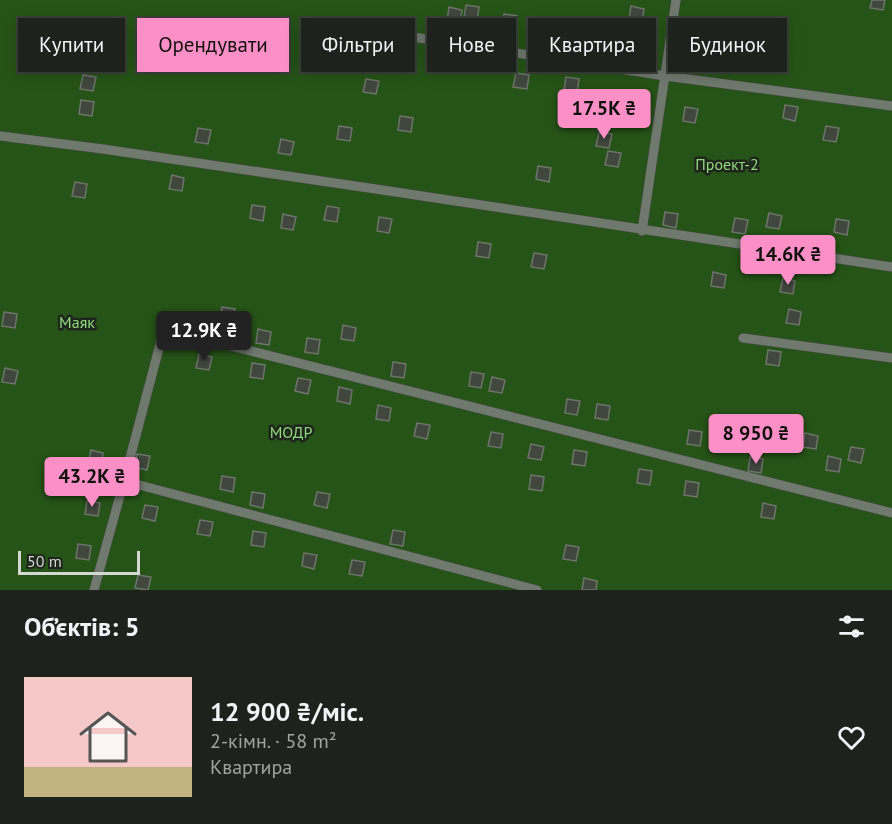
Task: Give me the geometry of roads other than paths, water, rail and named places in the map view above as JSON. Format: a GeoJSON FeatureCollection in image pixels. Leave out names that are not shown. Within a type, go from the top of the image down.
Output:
{"type":"FeatureCollection","features":[{"type":"Feature","properties":{"kind":"lane"},"geometry":{"type":"LineString","coordinates":[[642,231],[676,0]]}},
{"type":"Feature","properties":{"kind":"lane"},"geometry":{"type":"LineString","coordinates":[[415,37],[665,76],[892,106]]}},
{"type":"Feature","properties":{"kind":"lane"},"geometry":{"type":"LineString","coordinates":[[0,136],[892,267]]}},
{"type":"Feature","properties":{"kind":"lane"},"geometry":{"type":"LineString","coordinates":[[94,590],[164,329],[892,513]]}},
{"type":"Feature","properties":{"kind":"lane"},"geometry":{"type":"LineString","coordinates":[[743,338],[892,358]]}},
{"type":"Feature","properties":{"kind":"lane"},"geometry":{"type":"LineString","coordinates":[[124,481],[537,590]]}},
{"type":"Feature","properties":{"kind":"park label","name":"Проект-2"},"geometry":{"type":"Point","coordinates":[727,164]}},
{"type":"Feature","properties":{"kind":"park label","name":"Маяк"},"geometry":{"type":"Point","coordinates":[77,322]}},
{"type":"Feature","properties":{"kind":"park label","name":"МОДР"},"geometry":{"type":"Point","coordinates":[291,432]}}]}
